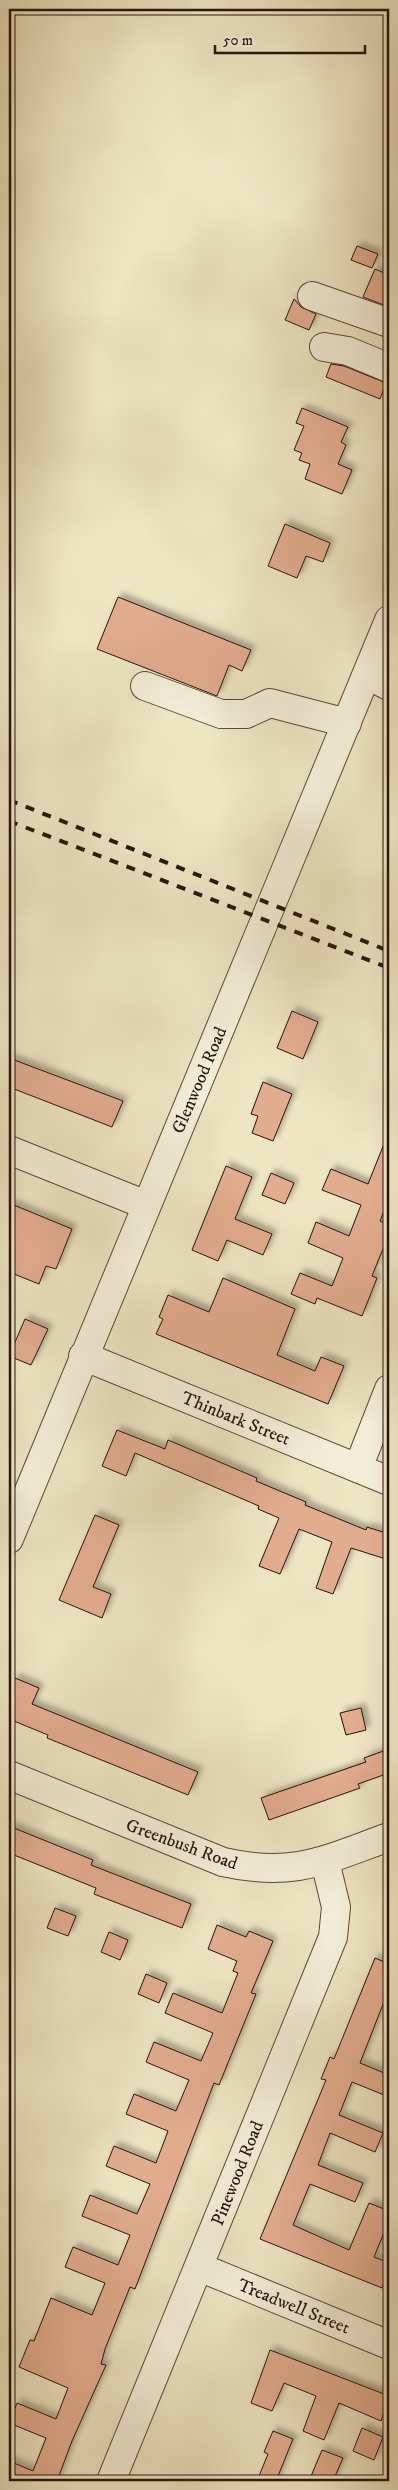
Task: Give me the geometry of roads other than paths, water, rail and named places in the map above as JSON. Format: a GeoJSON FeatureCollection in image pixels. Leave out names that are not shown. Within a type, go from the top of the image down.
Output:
{"type":"FeatureCollection","features":[{"type":"Feature","properties":{"kind":"street"},"geometry":{"type":"LineString","coordinates":[[312,296],[389,323]]}},
{"type":"Feature","properties":{"kind":"street"},"geometry":{"type":"LineString","coordinates":[[324,347],[348,351],[389,368]]}},
{"type":"Feature","properties":{"kind":"street","name":"Glenwood Road"},"geometry":{"type":"LineString","coordinates":[[9,1540],[83,1356],[347,723],[378,680],[389,620]]}},
{"type":"Feature","properties":{"kind":"street"},"geometry":{"type":"LineString","coordinates":[[145,686],[221,714],[246,714],[270,702],[347,723]]}},
{"type":"Feature","properties":{"kind":"street"},"geometry":{"type":"LineString","coordinates":[[9,1150],[146,1205]]}},
{"type":"Feature","properties":{"kind":"street","name":"Thinbark Street"},"geometry":{"type":"LineString","coordinates":[[83,1356],[389,1481]]}},
{"type":"Feature","properties":{"kind":"street"},"geometry":{"type":"LineString","coordinates":[[358,1468],[389,1389]]}},
{"type":"Feature","properties":{"kind":"street","name":"Greenbush Road"},"geometry":{"type":"LineString","coordinates":[[9,1775],[223,1862],[248,1868],[276,1870],[325,1861],[389,1837]]}},
{"type":"Feature","properties":{"kind":"street","name":"Pinewood Road"},"geometry":{"type":"LineString","coordinates":[[111,2481],[333,1936],[336,1907],[325,1861]]}},
{"type":"Feature","properties":{"kind":"street","name":"Treadwell Street"},"geometry":{"type":"LineString","coordinates":[[199,2267],[389,2345]]}},
{"type":"Feature","properties":{"kind":"railway"},"geometry":{"type":"LineString","coordinates":[[9,800],[389,951]]}},
{"type":"Feature","properties":{"kind":"railway"},"geometry":{"type":"LineString","coordinates":[[9,821],[389,968]]}}]}
